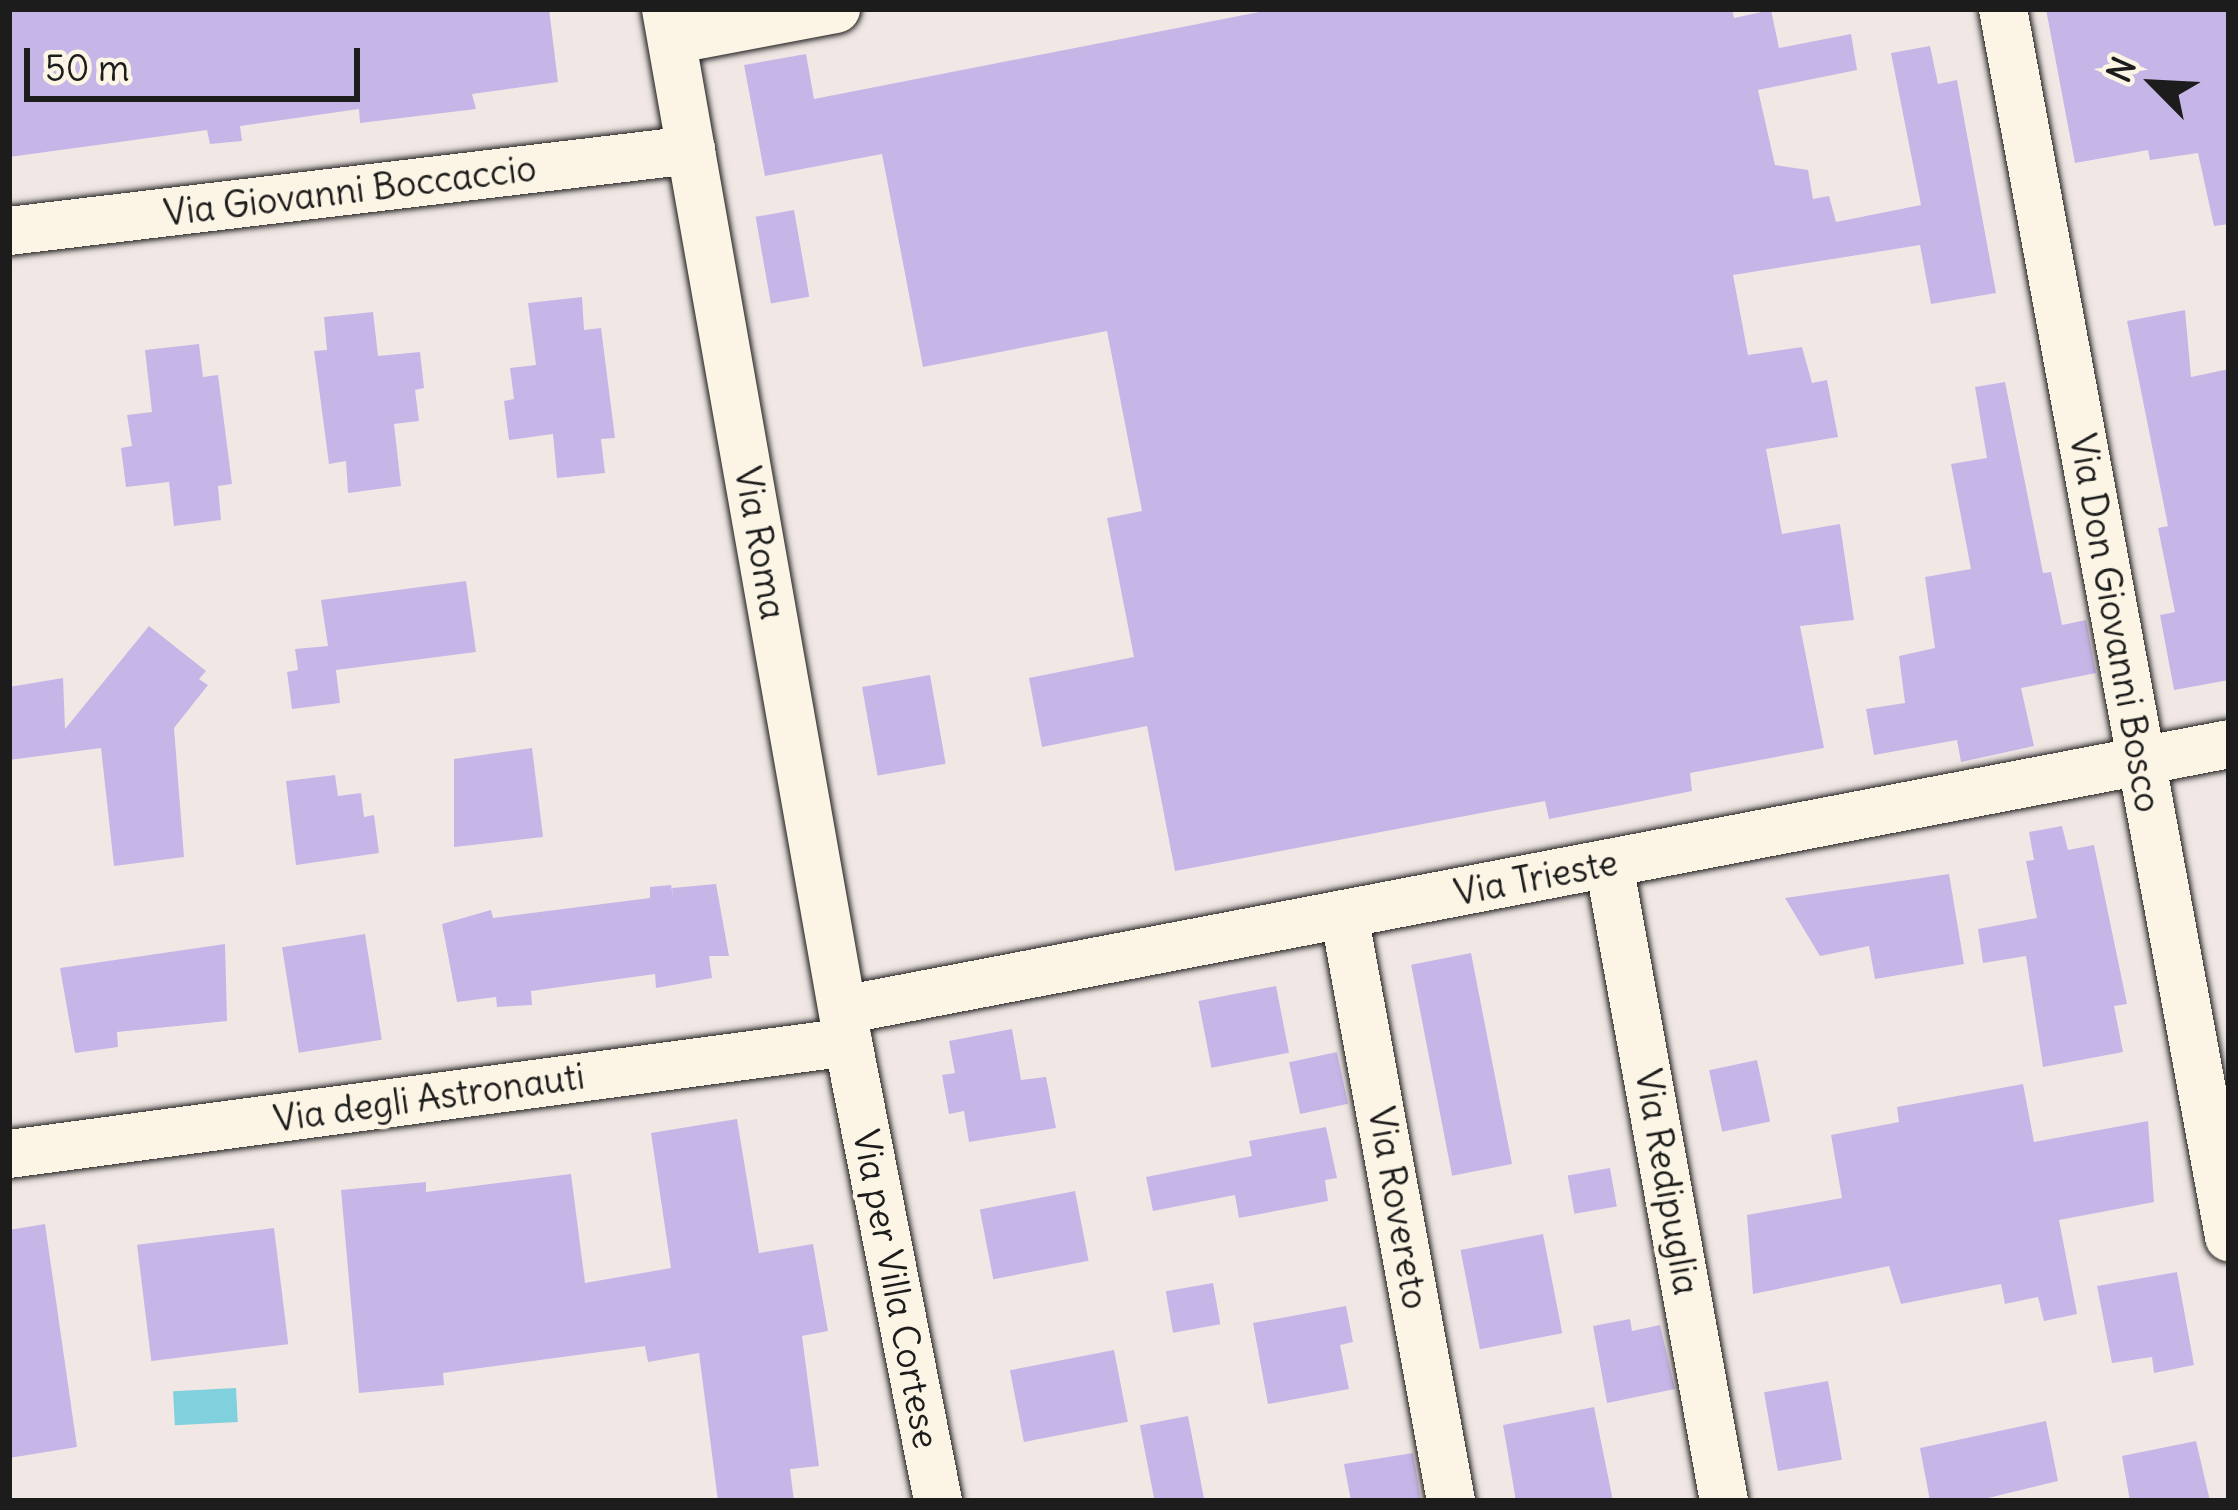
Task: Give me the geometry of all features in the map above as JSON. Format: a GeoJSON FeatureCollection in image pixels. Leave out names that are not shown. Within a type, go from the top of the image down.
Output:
{"type":"FeatureCollection","features":[{"type":"Feature","properties":{"kind":"street"},"geometry":{"type":"LineString","coordinates":[[669,24],[836,9]]}},
{"type":"Feature","properties":{"kind":"street","name":"Via Don Giovanni Bosco"},"geometry":{"type":"LineString","coordinates":[[2002,9],[2229,1237]]}},
{"type":"Feature","properties":{"kind":"street","name":"Via Roma"},"geometry":{"type":"LineString","coordinates":[[669,24],[848,1043]]}},
{"type":"Feature","properties":{"kind":"street","name":"Via Giovanni Boccaccio"},"geometry":{"type":"LineString","coordinates":[[9,232],[691,150]]}},
{"type":"Feature","properties":{"kind":"street","name":"Via Trieste"},"geometry":{"type":"LineString","coordinates":[[848,1043],[1344,914],[2229,744]]}},
{"type":"Feature","properties":{"kind":"street","name":"Via Redipuglia"},"geometry":{"type":"LineString","coordinates":[[1609,864],[1724,1501]]}},
{"type":"Feature","properties":{"kind":"street","name":"Via Rovereto"},"geometry":{"type":"LineString","coordinates":[[1344,914],[1451,1501]]}},
{"type":"Feature","properties":{"kind":"street","name":"Via degli Astronauti"},"geometry":{"type":"LineString","coordinates":[[9,1154],[848,1043]]}},
{"type":"Feature","properties":{"kind":"street","name":"Via per Villa Cortese"},"geometry":{"type":"LineString","coordinates":[[848,1043],[938,1501]]}},
{"type":"Feature","properties":{"kind":"water"},"geometry":{"type":"Polygon","coordinates":[[[236,1388],[238,1422],[175,1425],[173,1391],[236,1388]]]}},
{"type":"Feature","properties":{"kind":"building"},"geometry":{"type":"Polygon","coordinates":[[[9,9],[549,9],[558,82],[472,94],[476,109],[360,123],[359,109],[240,126],[242,141],[210,144],[207,130],[9,157],[9,9]]]}},
{"type":"Feature","properties":{"kind":"building"},"geometry":{"type":"Polygon","coordinates":[[[1274,9],[1732,9],[1734,18],[1771,10],[1779,48],[1851,34],[1857,70],[1758,90],[1775,165],[1808,170],[1813,199],[1829,196],[1836,222],[1921,205],[1891,53],[1930,46],[1938,84],[1957,80],[1996,293],[1931,304],[1920,245],[1733,275],[1748,355],[1802,347],[1812,383],[1827,380],[1838,437],[1766,449],[1782,534],[1840,524],[1854,620],[1800,626],[1824,748],[1690,773],[1692,791],[1549,819],[1545,801],[1175,871],[1147,726],[1042,747],[1029,678],[1134,657],[1107,518],[1142,511],[1107,331],[923,367],[882,154],[765,176],[744,65],[806,54],[814,99],[1274,9]]]}},
{"type":"Feature","properties":{"kind":"building"},"geometry":{"type":"Polygon","coordinates":[[[2046,9],[2229,9],[2229,224],[2214,226],[2198,153],[2150,160],[2148,150],[2075,163],[2046,9]]]}},
{"type":"Feature","properties":{"kind":"building"},"geometry":{"type":"Polygon","coordinates":[[[794,210],[809,297],[771,303],[756,217],[794,210]]]}},
{"type":"Feature","properties":{"kind":"building"},"geometry":{"type":"Polygon","coordinates":[[[582,297],[584,330],[601,328],[615,438],[601,439],[605,473],[557,478],[553,434],[509,440],[504,401],[514,399],[510,368],[536,365],[528,303],[582,297]]]}},
{"type":"Feature","properties":{"kind":"building"},"geometry":{"type":"Polygon","coordinates":[[[2185,310],[2191,377],[2229,369],[2229,680],[2174,690],[2160,615],[2175,612],[2158,528],[2168,526],[2127,321],[2185,310]]]}},
{"type":"Feature","properties":{"kind":"building"},"geometry":{"type":"Polygon","coordinates":[[[373,312],[378,356],[420,352],[424,388],[415,390],[419,421],[394,424],[401,486],[348,493],[346,461],[329,464],[314,351],[327,350],[324,317],[373,312]]]}},
{"type":"Feature","properties":{"kind":"building"},"geometry":{"type":"Polygon","coordinates":[[[199,344],[203,377],[218,375],[232,484],[218,486],[221,520],[174,526],[169,482],[126,487],[121,448],[132,446],[127,415],[152,412],[145,350],[199,344]]]}},
{"type":"Feature","properties":{"kind":"building"},"geometry":{"type":"Polygon","coordinates":[[[2005,382],[2043,573],[2051,572],[2062,625],[2086,620],[2096,673],[2021,688],[2034,746],[1961,762],[1957,740],[1874,755],[1866,709],[1905,703],[1899,656],[1935,648],[1925,577],[1971,569],[1951,464],[1987,458],[1975,387],[2005,382]]]}},
{"type":"Feature","properties":{"kind":"building"},"geometry":{"type":"Polygon","coordinates":[[[466,581],[476,652],[336,670],[340,703],[292,709],[287,672],[298,670],[295,649],[328,646],[321,600],[466,581]]]}},
{"type":"Feature","properties":{"kind":"building"},"geometry":{"type":"Polygon","coordinates":[[[149,626],[206,671],[199,679],[208,685],[174,728],[184,857],[114,866],[101,748],[9,760],[9,687],[63,678],[65,729],[149,626]]]}},
{"type":"Feature","properties":{"kind":"building"},"geometry":{"type":"Polygon","coordinates":[[[930,675],[946,764],[878,776],[862,687],[930,675]]]}},
{"type":"Feature","properties":{"kind":"building"},"geometry":{"type":"Polygon","coordinates":[[[532,748],[543,837],[454,847],[454,759],[532,748]]]}},
{"type":"Feature","properties":{"kind":"building"},"geometry":{"type":"Polygon","coordinates":[[[335,775],[338,796],[361,793],[364,817],[374,815],[379,853],[296,865],[286,781],[335,775]]]}},
{"type":"Feature","properties":{"kind":"building"},"geometry":{"type":"Polygon","coordinates":[[[2062,826],[2068,850],[2094,845],[2127,1004],[2114,1006],[2123,1052],[2043,1067],[2026,956],[1983,963],[1978,929],[2037,918],[2026,861],[2034,860],[2029,832],[2062,826]]]}},
{"type":"Feature","properties":{"kind":"building"},"geometry":{"type":"Polygon","coordinates":[[[1949,874],[1964,964],[1875,979],[1869,946],[1820,956],[1785,898],[1949,874]]]}},
{"type":"Feature","properties":{"kind":"building"},"geometry":{"type":"Polygon","coordinates":[[[716,884],[729,956],[709,956],[712,978],[656,988],[655,974],[531,991],[532,1005],[497,1007],[496,997],[457,1002],[442,924],[491,910],[493,918],[650,898],[650,887],[671,885],[673,896],[672,888],[716,884]]]}},
{"type":"Feature","properties":{"kind":"building"},"geometry":{"type":"Polygon","coordinates":[[[365,934],[382,1040],[299,1053],[282,947],[365,934]]]}},
{"type":"Feature","properties":{"kind":"building"},"geometry":{"type":"Polygon","coordinates":[[[225,944],[227,1021],[117,1032],[118,1047],[75,1053],[60,968],[225,944]]]}},
{"type":"Feature","properties":{"kind":"building"},"geometry":{"type":"Polygon","coordinates":[[[1471,953],[1512,1164],[1452,1176],[1411,965],[1471,953]]]}},
{"type":"Feature","properties":{"kind":"building"},"geometry":{"type":"Polygon","coordinates":[[[1276,986],[1289,1053],[1211,1068],[1198,1001],[1276,986]]]}},
{"type":"Feature","properties":{"kind":"building"},"geometry":{"type":"Polygon","coordinates":[[[1012,1029],[1021,1080],[1046,1077],[1056,1128],[969,1142],[964,1111],[949,1114],[942,1075],[955,1073],[949,1041],[1012,1029]]]}},
{"type":"Feature","properties":{"kind":"building"},"geometry":{"type":"Polygon","coordinates":[[[1337,1052],[1348,1104],[1300,1114],[1289,1062],[1337,1052]]]}},
{"type":"Feature","properties":{"kind":"building"},"geometry":{"type":"Polygon","coordinates":[[[1757,1060],[1770,1122],[1722,1132],[1709,1070],[1757,1060]]]}},
{"type":"Feature","properties":{"kind":"building"},"geometry":{"type":"Polygon","coordinates":[[[2023,1084],[2034,1142],[2148,1121],[2154,1202],[2059,1220],[2077,1314],[2044,1321],[2038,1297],[2005,1304],[2001,1284],[1901,1304],[1889,1266],[1753,1294],[1747,1215],[1842,1198],[1831,1135],[1899,1122],[1897,1107],[2023,1084]]]}},
{"type":"Feature","properties":{"kind":"building"},"geometry":{"type":"Polygon","coordinates":[[[737,1119],[759,1253],[813,1244],[828,1331],[802,1336],[819,1466],[790,1469],[794,1501],[718,1501],[699,1353],[648,1362],[645,1346],[443,1373],[444,1385],[359,1393],[341,1190],[426,1182],[426,1192],[571,1174],[585,1283],[671,1268],[651,1133],[737,1119]]]}},
{"type":"Feature","properties":{"kind":"building"},"geometry":{"type":"Polygon","coordinates":[[[1326,1127],[1337,1178],[1325,1180],[1328,1201],[1239,1218],[1235,1195],[1153,1211],[1146,1177],[1252,1156],[1249,1141],[1326,1127]]]}},
{"type":"Feature","properties":{"kind":"building"},"geometry":{"type":"Polygon","coordinates":[[[1610,1168],[1617,1206],[1574,1214],[1568,1175],[1610,1168]]]}},
{"type":"Feature","properties":{"kind":"building"},"geometry":{"type":"Polygon","coordinates":[[[1075,1191],[1089,1261],[993,1279],[980,1210],[1075,1191]]]}},
{"type":"Feature","properties":{"kind":"building"},"geometry":{"type":"Polygon","coordinates":[[[45,1224],[77,1447],[9,1458],[9,1230],[45,1224]]]}},
{"type":"Feature","properties":{"kind":"building"},"geometry":{"type":"Polygon","coordinates":[[[274,1228],[288,1344],[151,1361],[137,1245],[274,1228]]]}},
{"type":"Feature","properties":{"kind":"building"},"geometry":{"type":"Polygon","coordinates":[[[1543,1234],[1562,1333],[1480,1349],[1461,1250],[1543,1234]]]}},
{"type":"Feature","properties":{"kind":"building"},"geometry":{"type":"Polygon","coordinates":[[[2177,1272],[2194,1365],[2154,1373],[2152,1357],[2112,1363],[2097,1286],[2177,1272]]]}},
{"type":"Feature","properties":{"kind":"building"},"geometry":{"type":"Polygon","coordinates":[[[1213,1283],[1220,1324],[1173,1333],[1166,1291],[1213,1283]]]}},
{"type":"Feature","properties":{"kind":"building"},"geometry":{"type":"Polygon","coordinates":[[[1346,1306],[1353,1342],[1340,1345],[1349,1389],[1268,1404],[1253,1323],[1346,1306]]]}},
{"type":"Feature","properties":{"kind":"building"},"geometry":{"type":"Polygon","coordinates":[[[1630,1319],[1632,1331],[1660,1325],[1675,1389],[1607,1403],[1593,1326],[1630,1319]]]}},
{"type":"Feature","properties":{"kind":"building"},"geometry":{"type":"Polygon","coordinates":[[[1114,1350],[1128,1422],[1024,1442],[1010,1370],[1114,1350]]]}},
{"type":"Feature","properties":{"kind":"building"},"geometry":{"type":"Polygon","coordinates":[[[1828,1381],[1842,1460],[1778,1471],[1764,1392],[1828,1381]]]}},
{"type":"Feature","properties":{"kind":"building"},"geometry":{"type":"Polygon","coordinates":[[[1594,1407],[1613,1501],[1516,1501],[1503,1425],[1594,1407]]]}},
{"type":"Feature","properties":{"kind":"building"},"geometry":{"type":"Polygon","coordinates":[[[1188,1416],[1204,1500],[1155,1501],[1140,1425],[1188,1416]]]}},
{"type":"Feature","properties":{"kind":"building"},"geometry":{"type":"Polygon","coordinates":[[[2046,1421],[2058,1481],[1976,1501],[1930,1501],[1920,1448],[2046,1421]]]}},
{"type":"Feature","properties":{"kind":"building"},"geometry":{"type":"Polygon","coordinates":[[[2196,1441],[2210,1501],[2130,1501],[2122,1456],[2196,1441]]]}},
{"type":"Feature","properties":{"kind":"building"},"geometry":{"type":"Polygon","coordinates":[[[1413,1453],[1421,1501],[1351,1501],[1344,1464],[1413,1453]]]}}]}
